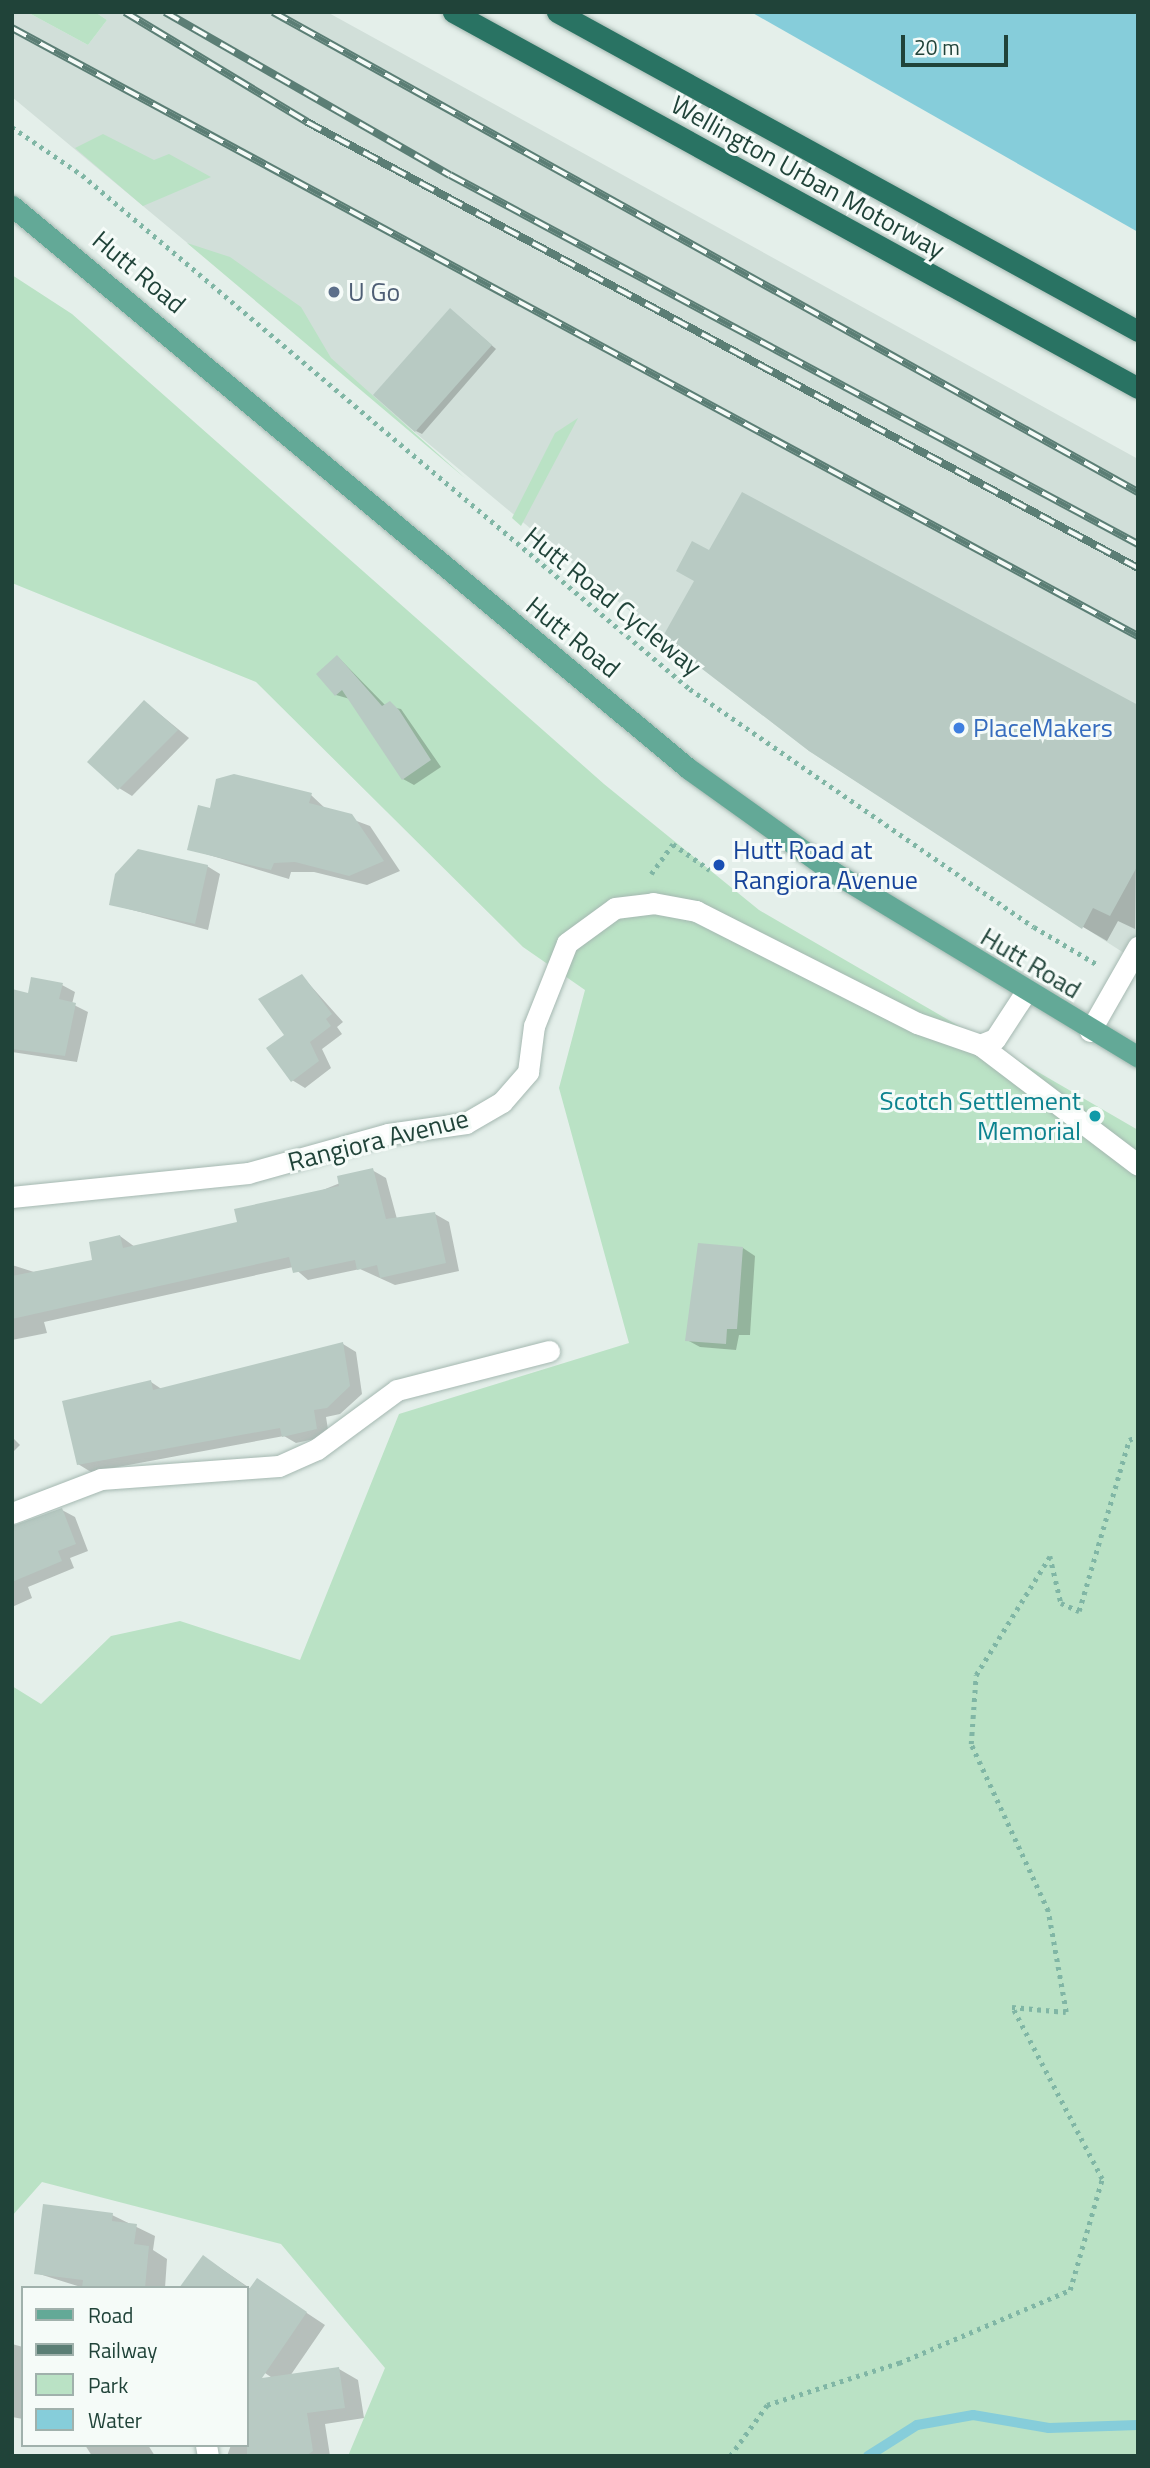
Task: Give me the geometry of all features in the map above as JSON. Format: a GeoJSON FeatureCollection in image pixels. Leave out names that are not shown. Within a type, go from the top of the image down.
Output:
{"type":"FeatureCollection","features":[{"type":"Feature","properties":{"kind":"highway","name":"Wellington Urban Motorway"},"geometry":{"type":"LineString","coordinates":[[453,12],[1138,388]]}},
{"type":"Feature","properties":{"kind":"highway","name":"Wellington Urban Motorway"},"geometry":{"type":"LineString","coordinates":[[557,12],[1138,331]]}},
{"type":"Feature","properties":{"kind":"main road","name":"Hutt Road"},"geometry":{"type":"LineString","coordinates":[[12,206],[689,769],[822,865],[1025,993],[1138,1057]]}},
{"type":"Feature","properties":{"kind":"street","name":"Rangiora Avenue"},"geometry":{"type":"LineString","coordinates":[[12,1196],[248,1173],[388,1134],[466,1123],[502,1102],[528,1072],[534,1026],[567,943],[615,908],[653,903],[696,911],[917,1023],[981,1045],[1138,1165]]}},
{"type":"Feature","properties":{"kind":"street"},"geometry":{"type":"LineString","coordinates":[[1090,1031],[1138,947]]}},
{"type":"Feature","properties":{"kind":"street"},"geometry":{"type":"LineString","coordinates":[[981,1045],[995,1039],[1025,993]]}},
{"type":"Feature","properties":{"kind":"street"},"geometry":{"type":"LineString","coordinates":[[12,1513],[101,1479],[279,1466],[317,1449],[397,1390],[549,1351]]}},
{"type":"Feature","properties":{"kind":"path","name":"Hutt Road Cycleway"},"geometry":{"type":"LineString","coordinates":[[12,127],[103,193],[690,689],[1034,928],[1120,977]]}},
{"type":"Feature","properties":{"kind":"path"},"geometry":{"type":"LineString","coordinates":[[643,883],[673,844],[710,870]]}},
{"type":"Feature","properties":{"kind":"path"},"geometry":{"type":"LineString","coordinates":[[730,2456],[767,2405],[899,2363],[1070,2290],[1102,2179],[1012,2007],[1066,2012],[1048,1911],[971,1744],[976,1675],[1051,1556],[1061,1603],[1079,1611],[1129,1440],[1138,1436]]}},
{"type":"Feature","properties":{"kind":"shaded area"},"geometry":{"type":"Polygon","coordinates":[[[12,12],[27,12],[88,45],[107,20],[95,12],[327,12],[1138,459],[1138,962],[809,751],[662,638],[12,97],[12,12]]]}},
{"type":"Feature","properties":{"kind":"green space"},"geometry":{"type":"Polygon","coordinates":[[[27,12],[95,12],[107,20],[88,45],[27,12]]]}},
{"type":"Feature","properties":{"kind":"green space"},"geometry":{"type":"Polygon","coordinates":[[[103,134],[154,160],[169,154],[211,177],[143,206],[75,148],[103,134]]]}},
{"type":"Feature","properties":{"kind":"green space"},"geometry":{"type":"Polygon","coordinates":[[[187,243],[230,257],[301,307],[331,358],[466,479],[187,243]]]}},
{"type":"Feature","properties":{"kind":"green space"},"geometry":{"type":"Polygon","coordinates":[[[12,275],[72,314],[604,784],[759,910],[1138,1130],[1138,2456],[348,2456],[385,2368],[281,2244],[42,2182],[12,2216],[12,1686],[41,1704],[111,1636],[180,1621],[300,1660],[399,1414],[629,1343],[559,1088],[585,990],[523,947],[256,682],[12,583],[12,275]]]}},
{"type":"Feature","properties":{"kind":"green space"},"geometry":{"type":"Polygon","coordinates":[[[578,418],[521,526],[512,518],[555,433],[578,418]]]}},
{"type":"Feature","properties":{"kind":"water"},"geometry":{"type":"Polygon","coordinates":[[[751,12],[1138,12],[1138,232],[751,12]]]}},
{"type":"Feature","properties":{"kind":"building"},"geometry":{"type":"Polygon","coordinates":[[[450,308],[492,345],[415,432],[373,395],[450,308]]]}},
{"type":"Feature","properties":{"kind":"building","name":"PlaceMakers"},"geometry":{"type":"Polygon","coordinates":[[[742,492],[1138,705],[1138,865],[1110,916],[1093,908],[1082,929],[809,751],[662,638],[694,581],[676,571],[692,541],[709,550],[742,492]]]}},
{"type":"Feature","properties":{"kind":"building"},"geometry":{"type":"Polygon","coordinates":[[[337,655],[382,706],[390,701],[399,710],[431,760],[402,780],[342,690],[335,696],[316,674],[337,655]]]}},
{"type":"Feature","properties":{"kind":"building"},"geometry":{"type":"Polygon","coordinates":[[[144,700],[178,730],[118,790],[87,762],[144,700]]]}},
{"type":"Feature","properties":{"kind":"building"},"geometry":{"type":"Polygon","coordinates":[[[234,774],[312,793],[309,803],[352,814],[384,861],[349,876],[295,862],[274,863],[271,870],[187,850],[198,805],[210,808],[216,779],[234,774]]]}},
{"type":"Feature","properties":{"kind":"building"},"geometry":{"type":"Polygon","coordinates":[[[138,849],[208,865],[195,924],[109,905],[115,874],[138,849]]]}},
{"type":"Feature","properties":{"kind":"building"},"geometry":{"type":"Polygon","coordinates":[[[302,974],[332,1014],[326,1019],[331,1026],[310,1042],[319,1061],[291,1082],[266,1048],[284,1035],[258,999],[302,974]]]}},
{"type":"Feature","properties":{"kind":"building"},"geometry":{"type":"Polygon","coordinates":[[[31,977],[63,983],[59,999],[76,1003],[65,1056],[12,1049],[12,989],[28,993],[31,977]]]}},
{"type":"Feature","properties":{"kind":"building"},"geometry":{"type":"Polygon","coordinates":[[[373,1168],[386,1219],[435,1212],[446,1263],[380,1278],[377,1265],[357,1270],[355,1260],[293,1273],[289,1257],[12,1319],[12,1276],[92,1260],[89,1242],[120,1235],[123,1248],[237,1222],[234,1209],[339,1186],[337,1176],[373,1168]]]}},
{"type":"Feature","properties":{"kind":"building"},"geometry":{"type":"Polygon","coordinates":[[[698,1243],[743,1247],[737,1329],[727,1329],[726,1344],[685,1341],[698,1243]]]}},
{"type":"Feature","properties":{"kind":"building"},"geometry":{"type":"Polygon","coordinates":[[[343,1342],[350,1386],[327,1408],[314,1410],[317,1429],[282,1437],[280,1428],[77,1465],[62,1401],[151,1380],[153,1390],[343,1342]]]}},
{"type":"Feature","properties":{"kind":"building"},"geometry":{"type":"Polygon","coordinates":[[[62,1508],[76,1544],[58,1551],[62,1561],[12,1582],[12,1526],[62,1508]]]}},
{"type":"Feature","properties":{"kind":"building"},"geometry":{"type":"Polygon","coordinates":[[[43,2204],[113,2213],[112,2221],[137,2224],[134,2244],[149,2246],[145,2286],[82,2286],[83,2280],[34,2274],[43,2204]]]}},
{"type":"Feature","properties":{"kind":"building"},"geometry":{"type":"Polygon","coordinates":[[[203,2255],[245,2286],[180,2286],[203,2255]]]}},
{"type":"Feature","properties":{"kind":"building"},"geometry":{"type":"Polygon","coordinates":[[[257,2278],[307,2312],[262,2378],[339,2367],[345,2408],[307,2413],[313,2451],[306,2456],[247,2456],[248,2291],[257,2278]]]}},
{"type":"Feature","properties":{"kind":"waterway"},"geometry":{"type":"LineString","coordinates":[[868,2456],[917,2425],[973,2415],[1049,2428],[1138,2425]]}},
{"type":"Feature","properties":{"kind":"railway"},"geometry":{"type":"LineString","coordinates":[[125,12],[307,122],[1138,568]]}},
{"type":"Feature","properties":{"kind":"railway"},"geometry":{"type":"LineString","coordinates":[[165,12],[450,175],[1138,544]]}},
{"type":"Feature","properties":{"kind":"railway"},"geometry":{"type":"LineString","coordinates":[[273,12],[1138,492]]}},
{"type":"Feature","properties":{"kind":"railway"},"geometry":{"type":"LineString","coordinates":[[12,28],[1138,636]]}},
{"type":"Feature","properties":{"kind":"place","name":"U Go"},"geometry":{"type":"Point","coordinates":[334,292]}},
{"type":"Feature","properties":{"kind":"place","name":"PlaceMakers"},"geometry":{"type":"Point","coordinates":[959,728]}},
{"type":"Feature","properties":{"kind":"place","name":"Hutt Road at Rangiora Avenue"},"geometry":{"type":"Point","coordinates":[719,865]}},
{"type":"Feature","properties":{"kind":"place","name":"Scotch Settlement Memorial"},"geometry":{"type":"Point","coordinates":[1095,1116]}}]}
